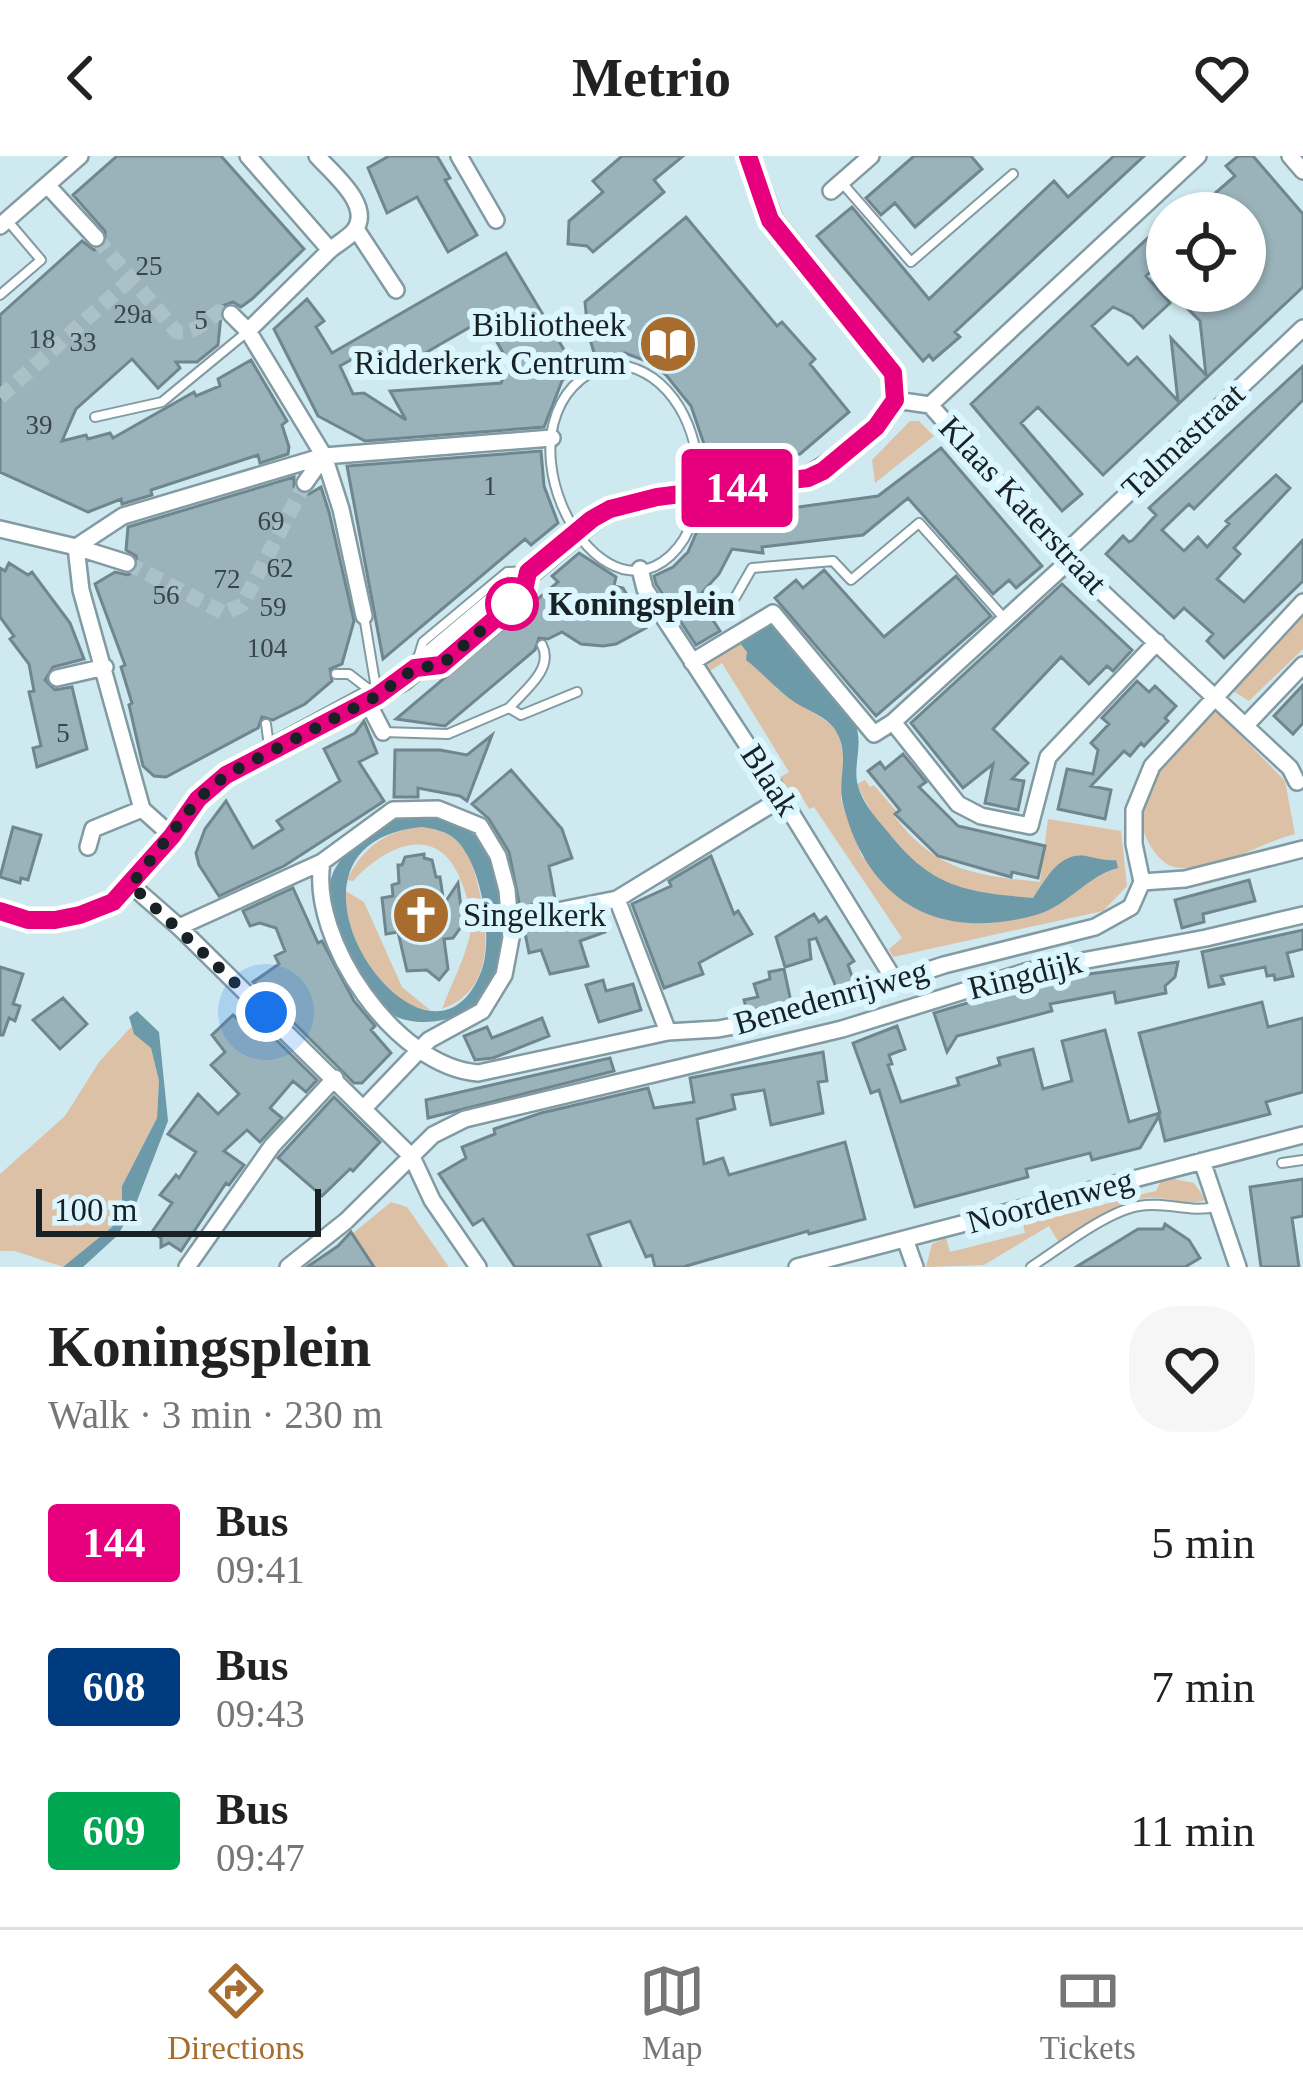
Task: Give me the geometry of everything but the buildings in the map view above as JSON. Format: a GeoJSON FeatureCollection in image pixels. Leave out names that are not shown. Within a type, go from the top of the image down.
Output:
{"type":"FeatureCollection","features":[{"type":"Feature","properties":{"kind":"street"},"geometry":{"type":"LineString","coordinates":[[4,223],[80,156]]}},
{"type":"Feature","properties":{"kind":"street"},"geometry":{"type":"LineString","coordinates":[[248,156],[330,250]]}},
{"type":"Feature","properties":{"kind":"street"},"geometry":{"type":"LineString","coordinates":[[248,331],[356,229],[360,216],[356,201],[316,156]]}},
{"type":"Feature","properties":{"kind":"street"},"geometry":{"type":"LineString","coordinates":[[459,156],[496,220]]}},
{"type":"Feature","properties":{"kind":"street"},"geometry":{"type":"LineString","coordinates":[[0,911],[28,920],[80,915],[113,902],[198,799],[226,775],[372,698],[415,668],[571,534],[610,509],[704,491],[798,482],[823,471],[876,427],[895,400],[893,373],[770,220],[742,156]]}},
{"type":"Feature","properties":{"kind":"street"},"geometry":{"type":"LineString","coordinates":[[836,186],[871,156]]}},
{"type":"Feature","properties":{"kind":"street"},"geometry":{"type":"LineString","coordinates":[[930,404],[1198,156]]}},
{"type":"Feature","properties":{"kind":"street"},"geometry":{"type":"LineString","coordinates":[[1290,156],[1303,170]]}},
{"type":"Feature","properties":{"kind":"street"},"geometry":{"type":"LineString","coordinates":[[47,185],[96,238]]}},
{"type":"Feature","properties":{"kind":"street"},"geometry":{"type":"LineString","coordinates":[[356,229],[396,290]]}},
{"type":"Feature","properties":{"kind":"street"},"geometry":{"type":"LineString","coordinates":[[231,314],[248,331],[324,456],[341,509],[364,616]]}},
{"type":"Feature","properties":{"kind":"street","name":"Talmastraat"},"geometry":{"type":"LineString","coordinates":[[892,722],[1005,619],[1303,328]]}},
{"type":"Feature","properties":{"kind":"street","name":"Klaas Katerstraat"},"geometry":{"type":"LineString","coordinates":[[895,400],[930,404],[1066,557],[1290,769],[1297,782]]}},
{"type":"Feature","properties":{"kind":"street"},"geometry":{"type":"LineString","coordinates":[[76,547],[123,516],[324,456],[552,438]]}},
{"type":"Feature","properties":{"kind":"street"},"geometry":{"type":"LineString","coordinates":[[305,483],[324,456]]}},
{"type":"Feature","properties":{"kind":"street"},"geometry":{"type":"LineString","coordinates":[[0,529],[127,563]]}},
{"type":"Feature","properties":{"kind":"street"},"geometry":{"type":"LineString","coordinates":[[76,547],[81,590],[142,809],[172,836]]}},
{"type":"Feature","properties":{"kind":"street","name":"Blaak"},"geometry":{"type":"LineString","coordinates":[[640,575],[895,981]]}},
{"type":"Feature","properties":{"kind":"street"},"geometry":{"type":"LineString","coordinates":[[1303,602],[1152,766],[1134,810],[1134,844],[1142,882],[1185,879],[1303,849]]}},
{"type":"Feature","properties":{"kind":"street"},"geometry":{"type":"LineString","coordinates":[[694,664],[773,614],[874,734],[892,722],[958,804],[980,816],[1030,826],[1048,757],[1157,642]]}},
{"type":"Feature","properties":{"kind":"street"},"geometry":{"type":"LineString","coordinates":[[1245,726],[1303,665]]}},
{"type":"Feature","properties":{"kind":"street"},"geometry":{"type":"LineString","coordinates":[[57,678],[105,667]]}},
{"type":"Feature","properties":{"kind":"street"},"geometry":{"type":"LineString","coordinates":[[372,698],[383,732]]}},
{"type":"Feature","properties":{"kind":"street"},"geometry":{"type":"LineString","coordinates":[[537,915],[617,899],[782,798]]}},
{"type":"Feature","properties":{"kind":"street"},"geometry":{"type":"LineString","coordinates":[[179,927],[322,862],[370,824],[401,808],[438,809],[480,826],[492,842],[511,920],[504,975],[474,1018],[419,1048],[364,1107]]}},
{"type":"Feature","properties":{"kind":"street"},"geometry":{"type":"LineString","coordinates":[[88,847],[93,829],[142,809]]}},
{"type":"Feature","properties":{"kind":"street"},"geometry":{"type":"LineString","coordinates":[[322,862],[324,918],[336,945],[366,995],[396,1032],[419,1048]]}},
{"type":"Feature","properties":{"kind":"street","name":"Benedenrijweg"},"geometry":{"type":"LineString","coordinates":[[419,1048],[459,1072],[478,1073],[668,1032],[718,1029],[788,1016],[895,981],[1095,928],[1131,907],[1142,882]]}},
{"type":"Feature","properties":{"kind":"street"},"geometry":{"type":"LineString","coordinates":[[131,885],[412,1157],[432,1200],[478,1267]]}},
{"type":"Feature","properties":{"kind":"street"},"geometry":{"type":"LineString","coordinates":[[617,899],[668,1032]]}},
{"type":"Feature","properties":{"kind":"street","name":"Ringdijk"},"geometry":{"type":"LineString","coordinates":[[288,1267],[346,1221],[433,1135],[466,1119],[842,1029],[1028,970],[1303,915]]}},
{"type":"Feature","properties":{"kind":"street"},"geometry":{"type":"LineString","coordinates":[[187,1267],[272,1146],[334,1078]]}},
{"type":"Feature","properties":{"kind":"street","name":"Noordenweg"},"geometry":{"type":"LineString","coordinates":[[797,1267],[1303,1135]]}},
{"type":"Feature","properties":{"kind":"street"},"geometry":{"type":"LineString","coordinates":[[1202,1161],[1238,1267]]}},
{"type":"Feature","properties":{"kind":"street"},"geometry":{"type":"LineString","coordinates":[[904,1239],[915,1267]]}},
{"type":"Feature","properties":{"kind":"lane"},"geometry":{"type":"LineString","coordinates":[[836,186],[911,262],[1013,174]]}},
{"type":"Feature","properties":{"kind":"lane"},"geometry":{"type":"LineString","coordinates":[[0,295],[41,260],[4,223]]}},
{"type":"Feature","properties":{"kind":"lane"},"geometry":{"type":"LineString","coordinates":[[94,417],[162,402],[248,331]]}},
{"type":"Feature","properties":{"kind":"lane"},"geometry":{"type":"LineString","coordinates":[[609,364],[641,369],[657,380],[684,415],[704,491],[678,548],[640,575],[594,554],[571,534],[551,474],[552,438],[561,404],[578,379],[609,364]]}},
{"type":"Feature","properties":{"kind":"lane"},"geometry":{"type":"LineString","coordinates":[[718,615],[752,568],[833,560],[851,580],[919,524],[1005,619]]}},
{"type":"Feature","properties":{"kind":"lane"},"geometry":{"type":"LineString","coordinates":[[364,616],[372,698]]}},
{"type":"Feature","properties":{"kind":"lane"},"geometry":{"type":"LineString","coordinates":[[383,732],[448,734],[509,708],[545,666],[542,644]]}},
{"type":"Feature","properties":{"kind":"lane"},"geometry":{"type":"LineString","coordinates":[[336,674],[349,674],[372,698]]}},
{"type":"Feature","properties":{"kind":"lane"},"geometry":{"type":"LineString","coordinates":[[509,708],[521,715],[577,692]]}},
{"type":"Feature","properties":{"kind":"lane"},"geometry":{"type":"LineString","coordinates":[[266,724],[270,750]]}},
{"type":"Feature","properties":{"kind":"lane"},"geometry":{"type":"LineString","coordinates":[[1282,1163],[1303,1160]]}},
{"type":"Feature","properties":{"kind":"lane","name":"Noordenweg"},"geometry":{"type":"LineString","coordinates":[[1030,1267],[1126,1209],[1154,1204],[1185,1210],[1216,1206]]}},
{"type":"Feature","properties":{"kind":"shaded area"},"geometry":{"type":"Polygon","coordinates":[[[910,421],[919,421],[934,436],[875,483],[872,460],[910,421]]]}},
{"type":"Feature","properties":{"kind":"shaded area"},"geometry":{"type":"Polygon","coordinates":[[[1303,614],[1303,649],[1249,701],[1233,691],[1303,614]]]}},
{"type":"Feature","properties":{"kind":"shaded area"},"geometry":{"type":"Polygon","coordinates":[[[739,642],[777,689],[832,725],[839,736],[845,761],[841,800],[862,857],[994,923],[1117,868],[1116,860],[1098,861],[1048,875],[1033,899],[957,887],[920,867],[890,837],[857,784],[865,780],[926,849],[959,867],[996,877],[1040,882],[1048,819],[1121,831],[1127,886],[1103,911],[893,957],[889,949],[902,938],[814,807],[809,809],[799,792],[791,798],[779,778],[789,772],[722,663],[710,671],[704,663],[739,642]]]}},
{"type":"Feature","properties":{"kind":"shaded area"},"geometry":{"type":"Polygon","coordinates":[[[1216,710],[1285,781],[1295,834],[1215,864],[1171,866],[1151,847],[1143,828],[1148,790],[1171,754],[1216,710]]]}},
{"type":"Feature","properties":{"kind":"shaded area"},"geometry":{"type":"Polygon","coordinates":[[[422,827],[449,835],[466,852],[477,880],[485,928],[479,976],[459,1001],[442,1009],[471,924],[466,894],[452,864],[440,851],[412,845],[381,857],[353,881],[347,880],[377,843],[397,832],[422,827]]]}},
{"type":"Feature","properties":{"kind":"shaded area"},"geometry":{"type":"Polygon","coordinates":[[[344,890],[364,902],[402,987],[430,1010],[396,996],[369,966],[351,928],[344,890]]]}},
{"type":"Feature","properties":{"kind":"shaded area"},"geometry":{"type":"Polygon","coordinates":[[[131,1027],[151,1048],[159,1081],[157,1118],[122,1186],[122,1209],[112,1227],[63,1267],[15,1251],[0,1251],[0,1174],[65,1116],[99,1062],[131,1027]]]}},
{"type":"Feature","properties":{"kind":"shaded area"},"geometry":{"type":"Polygon","coordinates":[[[1161,1181],[1194,1183],[1206,1200],[1135,1200],[1059,1243],[1049,1226],[984,1265],[926,1267],[932,1244],[946,1238],[950,1252],[1025,1233],[1022,1218],[1039,1221],[1117,1201],[1122,1192],[1133,1196],[1156,1191],[1161,1181]]]}},
{"type":"Feature","properties":{"kind":"shaded area"},"geometry":{"type":"Polygon","coordinates":[[[391,1202],[407,1207],[449,1267],[374,1267],[352,1234],[391,1202]]]}},
{"type":"Feature","properties":{"kind":"water"},"geometry":{"type":"Polygon","coordinates":[[[770,623],[854,722],[857,778],[867,805],[904,851],[935,876],[969,889],[1033,898],[1054,868],[1068,858],[1116,860],[1118,868],[1049,910],[1003,922],[941,918],[914,907],[870,867],[855,839],[843,804],[843,751],[834,728],[786,696],[746,660],[747,652],[739,642],[770,623]]]}},
{"type":"Feature","properties":{"kind":"water"},"geometry":{"type":"Polygon","coordinates":[[[441,815],[466,828],[487,853],[501,910],[500,950],[489,987],[478,1002],[443,1020],[414,1021],[386,1010],[359,977],[337,926],[330,887],[343,858],[382,825],[406,816],[441,815]],[[422,827],[371,844],[349,876],[348,916],[364,957],[392,991],[424,1010],[456,1006],[481,972],[486,922],[479,884],[465,851],[448,834],[422,827]]]}},
{"type":"Feature","properties":{"kind":"water"},"geometry":{"type":"Polygon","coordinates":[[[137,1011],[159,1032],[168,1121],[137,1201],[118,1235],[83,1267],[63,1267],[112,1227],[122,1209],[122,1186],[157,1118],[159,1081],[151,1048],[134,1034],[129,1017],[137,1011]]]}},
{"type":"Feature","properties":{"kind":"tunnel"},"geometry":{"type":"LineString","coordinates":[[96,238],[177,332],[194,329],[218,312],[231,314]]}},
{"type":"Feature","properties":{"kind":"tunnel"},"geometry":{"type":"LineString","coordinates":[[0,397],[131,279]]}},
{"type":"Feature","properties":{"kind":"tunnel"},"geometry":{"type":"LineString","coordinates":[[127,563],[224,613],[242,605],[305,483]]}},
{"type":"Feature","properties":{"kind":"bus line","name":"144"},"geometry":{"type":"LineString","coordinates":[[0,911],[28,920],[55,920],[113,902],[198,799],[226,775],[377,696],[415,668],[441,665],[523,595],[528,572],[575,531],[610,509],[657,497],[798,482],[823,471],[888,415],[895,400],[893,373],[770,220],[748,156]]}},
{"type":"Feature","properties":{"kind":"place","name":"Bibliotheek Ridderkerk Centrum"},"geometry":{"type":"Point","coordinates":[668,344]}},
{"type":"Feature","properties":{"kind":"place","name":"Koningsplein"},"geometry":{"type":"Point","coordinates":[512,604]}},
{"type":"Feature","properties":{"kind":"place","name":"Singelkerk"},"geometry":{"type":"Point","coordinates":[421,915]}},
{"type":"Feature","properties":{"kind":"route"},"geometry":{"type":"LineString","coordinates":[[266,1012],[131,885],[198,799],[226,775],[377,696],[415,668],[441,665],[512,604]]}}]}
